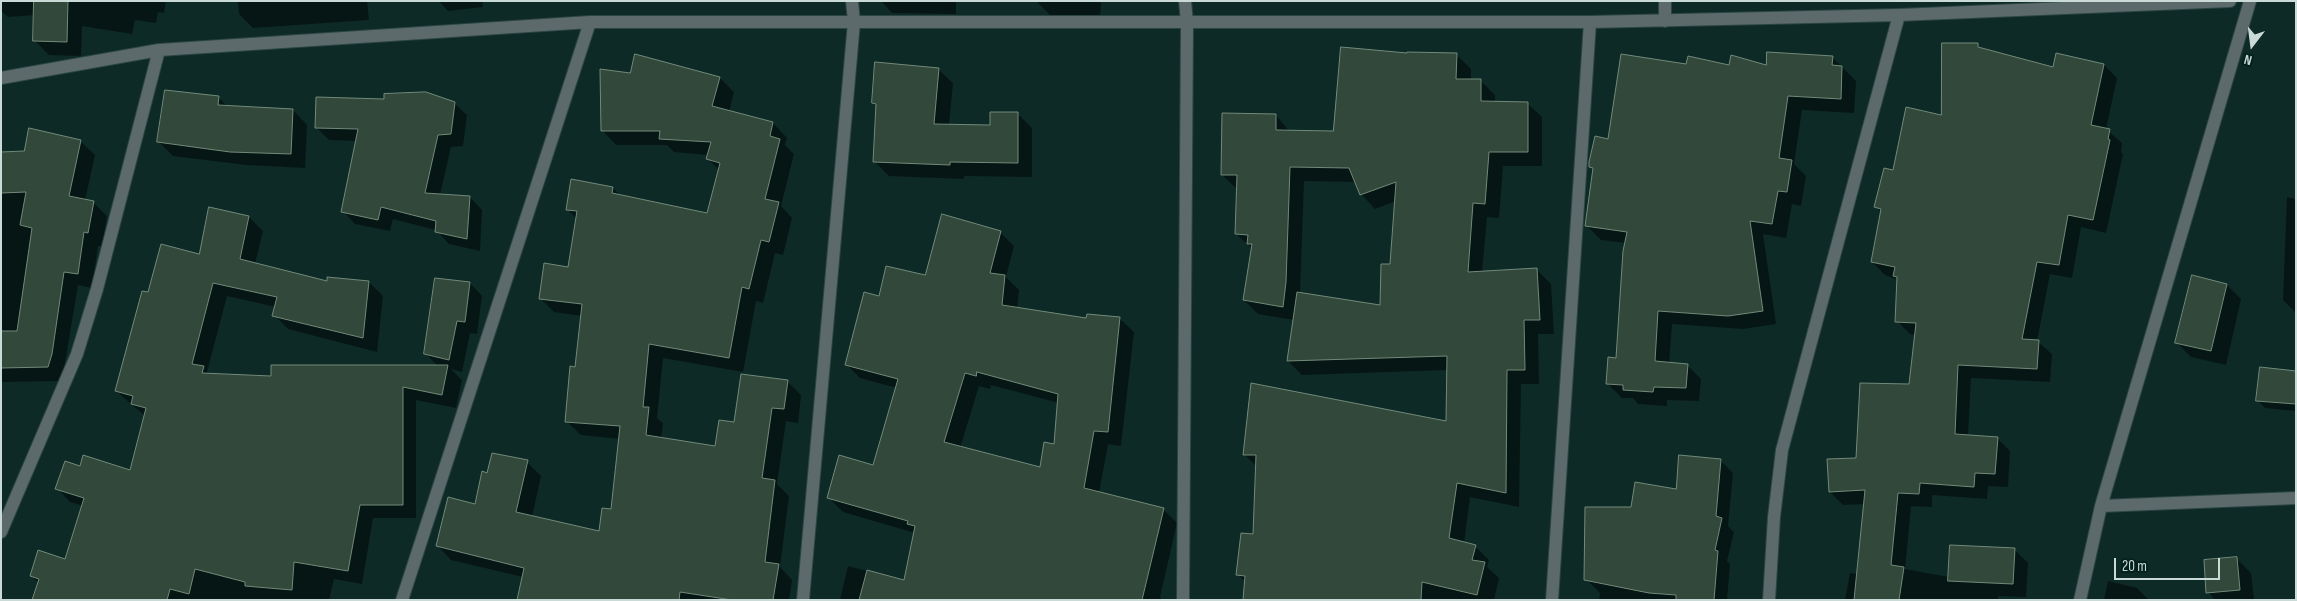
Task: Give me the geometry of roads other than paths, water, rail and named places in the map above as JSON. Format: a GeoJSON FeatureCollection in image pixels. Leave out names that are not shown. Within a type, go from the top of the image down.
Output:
{"type":"FeatureCollection","features":[{"type":"Feature","properties":{"kind":"street"},"geometry":{"type":"LineString","coordinates":[[803,600],[854,22],[852,1]]}},
{"type":"Feature","properties":{"kind":"street"},"geometry":{"type":"LineString","coordinates":[[1183,600],[1187,23],[1185,1]]}},
{"type":"Feature","properties":{"kind":"street"},"geometry":{"type":"LineString","coordinates":[[1665,1],[1665,21]]}},
{"type":"Feature","properties":{"kind":"street"},"geometry":{"type":"LineString","coordinates":[[1,78],[159,50],[590,22],[1590,22],[1899,15],[2230,1]]}},
{"type":"Feature","properties":{"kind":"street"},"geometry":{"type":"LineString","coordinates":[[2080,600],[2101,506],[2250,1]]}},
{"type":"Feature","properties":{"kind":"street"},"geometry":{"type":"LineString","coordinates":[[1769,600],[1774,517],[1782,450],[1899,15]]}},
{"type":"Feature","properties":{"kind":"street"},"geometry":{"type":"LineString","coordinates":[[402,600],[590,22]]}},
{"type":"Feature","properties":{"kind":"street"},"geometry":{"type":"LineString","coordinates":[[1552,600],[1590,22]]}},
{"type":"Feature","properties":{"kind":"street"},"geometry":{"type":"LineString","coordinates":[[1,532],[53,414],[80,345],[97,290],[159,50]]}},
{"type":"Feature","properties":{"kind":"street"},"geometry":{"type":"LineString","coordinates":[[2101,506],[2296,498]]}}]}
